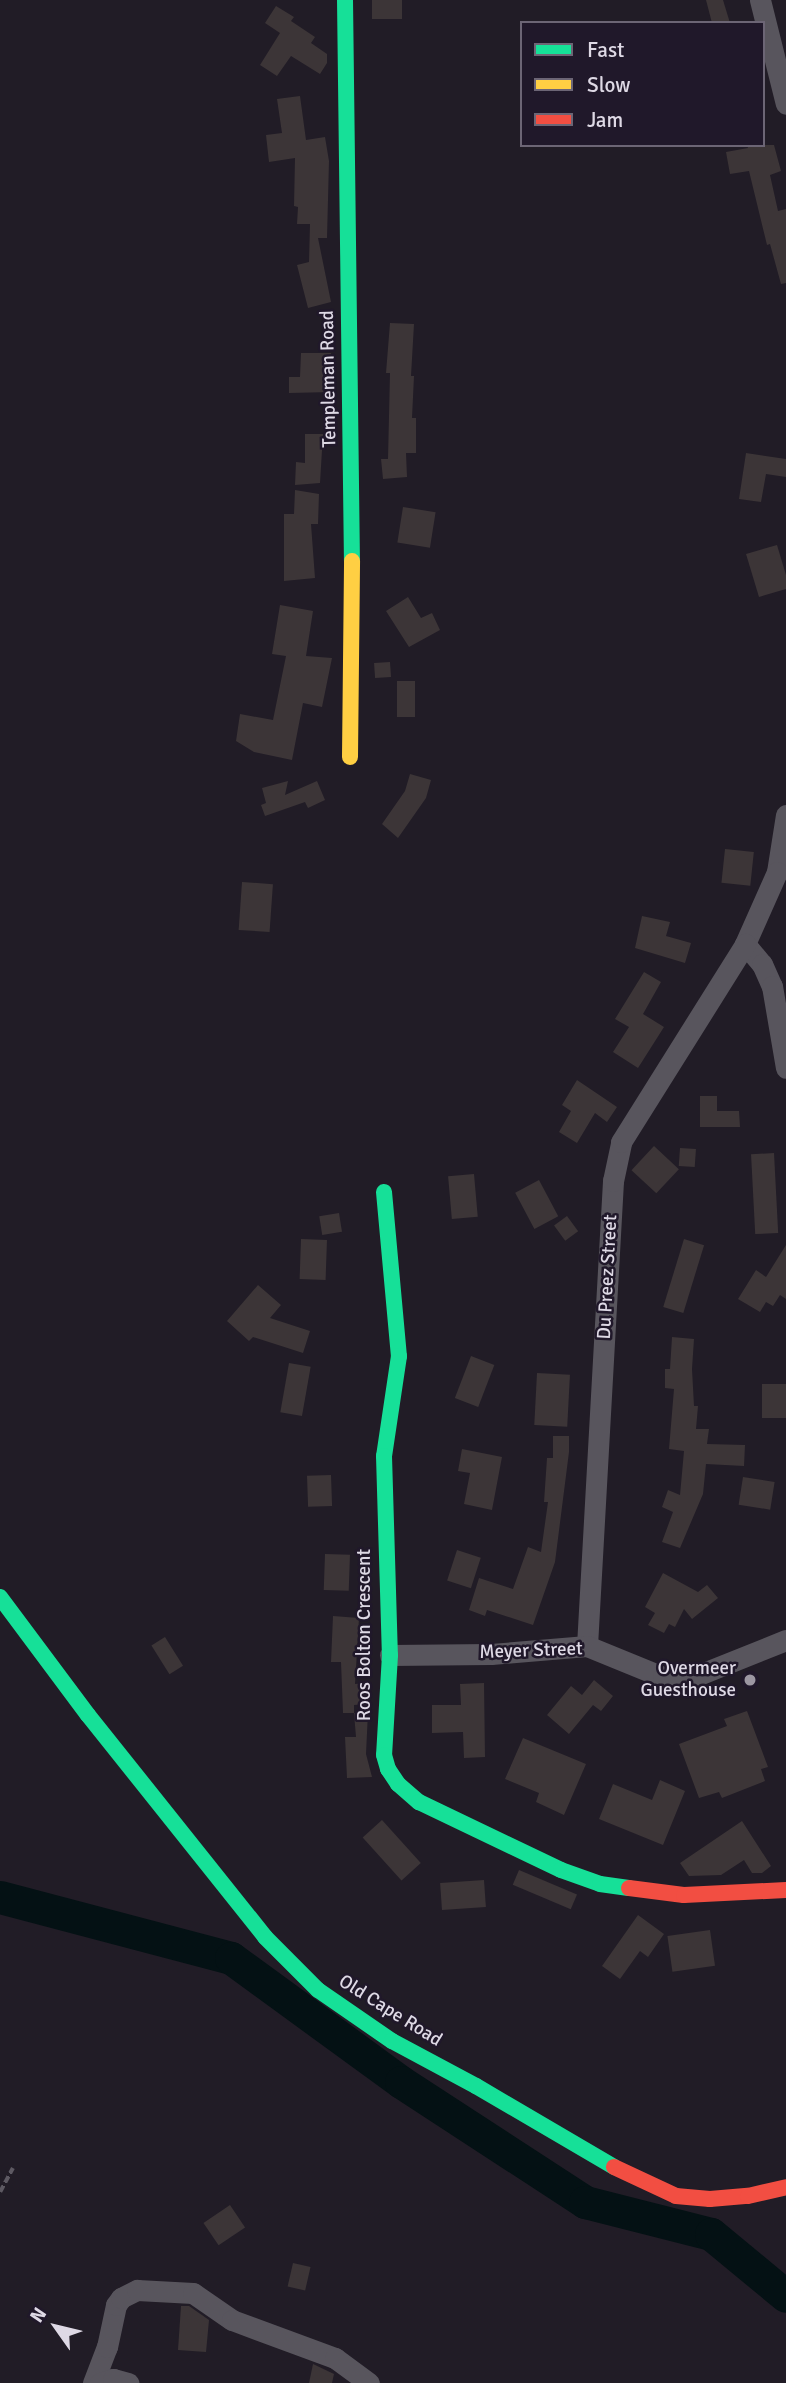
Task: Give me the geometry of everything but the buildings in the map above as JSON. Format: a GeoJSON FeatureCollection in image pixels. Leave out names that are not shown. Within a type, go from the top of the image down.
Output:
{"type":"FeatureCollection","features":[{"type":"Feature","properties":{"kind":"street","name":"Templeman Road"},"geometry":{"type":"LineString","coordinates":[[345,0],[352,526],[350,757]]}},
{"type":"Feature","properties":{"kind":"street"},"geometry":{"type":"LineString","coordinates":[[760,0],[786,104]]}},
{"type":"Feature","properties":{"kind":"street","name":"Du Preez Street"},"geometry":{"type":"LineString","coordinates":[[587,1646],[613,1181],[621,1142],[745,944],[776,872],[786,815]]}},
{"type":"Feature","properties":{"kind":"street"},"geometry":{"type":"LineString","coordinates":[[745,944],[762,964],[772,986],[786,1068]]}},
{"type":"Feature","properties":{"kind":"street","name":"Roos Bolton Crescent"},"geometry":{"type":"LineString","coordinates":[[384,1192],[399,1356],[384,1456],[390,1655],[384,1755],[388,1769],[398,1784],[419,1802],[561,1870],[600,1884],[665,1894],[786,1890]]}},
{"type":"Feature","properties":{"kind":"street","name":"Old Cape Road"},"geometry":{"type":"LineString","coordinates":[[0,1597],[88,1715],[265,1937],[318,1990],[392,2041],[476,2087],[587,2154],[653,2187],[676,2196],[710,2199],[748,2196],[786,2187]]}},
{"type":"Feature","properties":{"kind":"street","name":"Meyer Street"},"geometry":{"type":"LineString","coordinates":[[390,1655],[491,1654],[587,1646],[663,1677],[691,1678],[786,1640]]}},
{"type":"Feature","properties":{"kind":"street"},"geometry":{"type":"LineString","coordinates":[[93,2383],[107,2347],[116,2305],[121,2298],[137,2290],[193,2293],[232,2320],[335,2358],[369,2383]]}},
{"type":"Feature","properties":{"kind":"street"},"geometry":{"type":"LineString","coordinates":[[100,2383],[113,2379],[128,2383]]}},
{"type":"Feature","properties":{"kind":"path"},"geometry":{"type":"LineString","coordinates":[[0,2192],[13,2168]]}},
{"type":"Feature","properties":{"kind":"waterway"},"geometry":{"type":"LineString","coordinates":[[0,1897],[231,1958],[401,2082],[585,2202],[711,2234],[786,2296]]}},
{"type":"Feature","properties":{"kind":"traffic: fast"},"geometry":{"type":"LineString","coordinates":[[345,0],[352,561]]}},
{"type":"Feature","properties":{"kind":"traffic: fast"},"geometry":{"type":"LineString","coordinates":[[384,1192],[399,1356],[384,1456],[390,1655],[384,1755],[388,1769],[398,1784],[419,1802],[561,1870],[600,1884],[629,1888]]}},
{"type":"Feature","properties":{"kind":"traffic: fast"},"geometry":{"type":"LineString","coordinates":[[0,1597],[88,1715],[265,1937],[318,1990],[392,2041],[476,2086],[614,2167]]}},
{"type":"Feature","properties":{"kind":"traffic: slow"},"geometry":{"type":"LineString","coordinates":[[350,757],[352,561]]}},
{"type":"Feature","properties":{"kind":"traffic: jam"},"geometry":{"type":"LineString","coordinates":[[629,1888],[684,1895],[786,1890]]}},
{"type":"Feature","properties":{"kind":"traffic: jam"},"geometry":{"type":"LineString","coordinates":[[614,2167],[676,2196],[710,2199],[748,2196],[786,2187]]}},
{"type":"Feature","properties":{"kind":"place","name":"Overmeer Guesthouse"},"geometry":{"type":"Point","coordinates":[750,1680]}}]}
